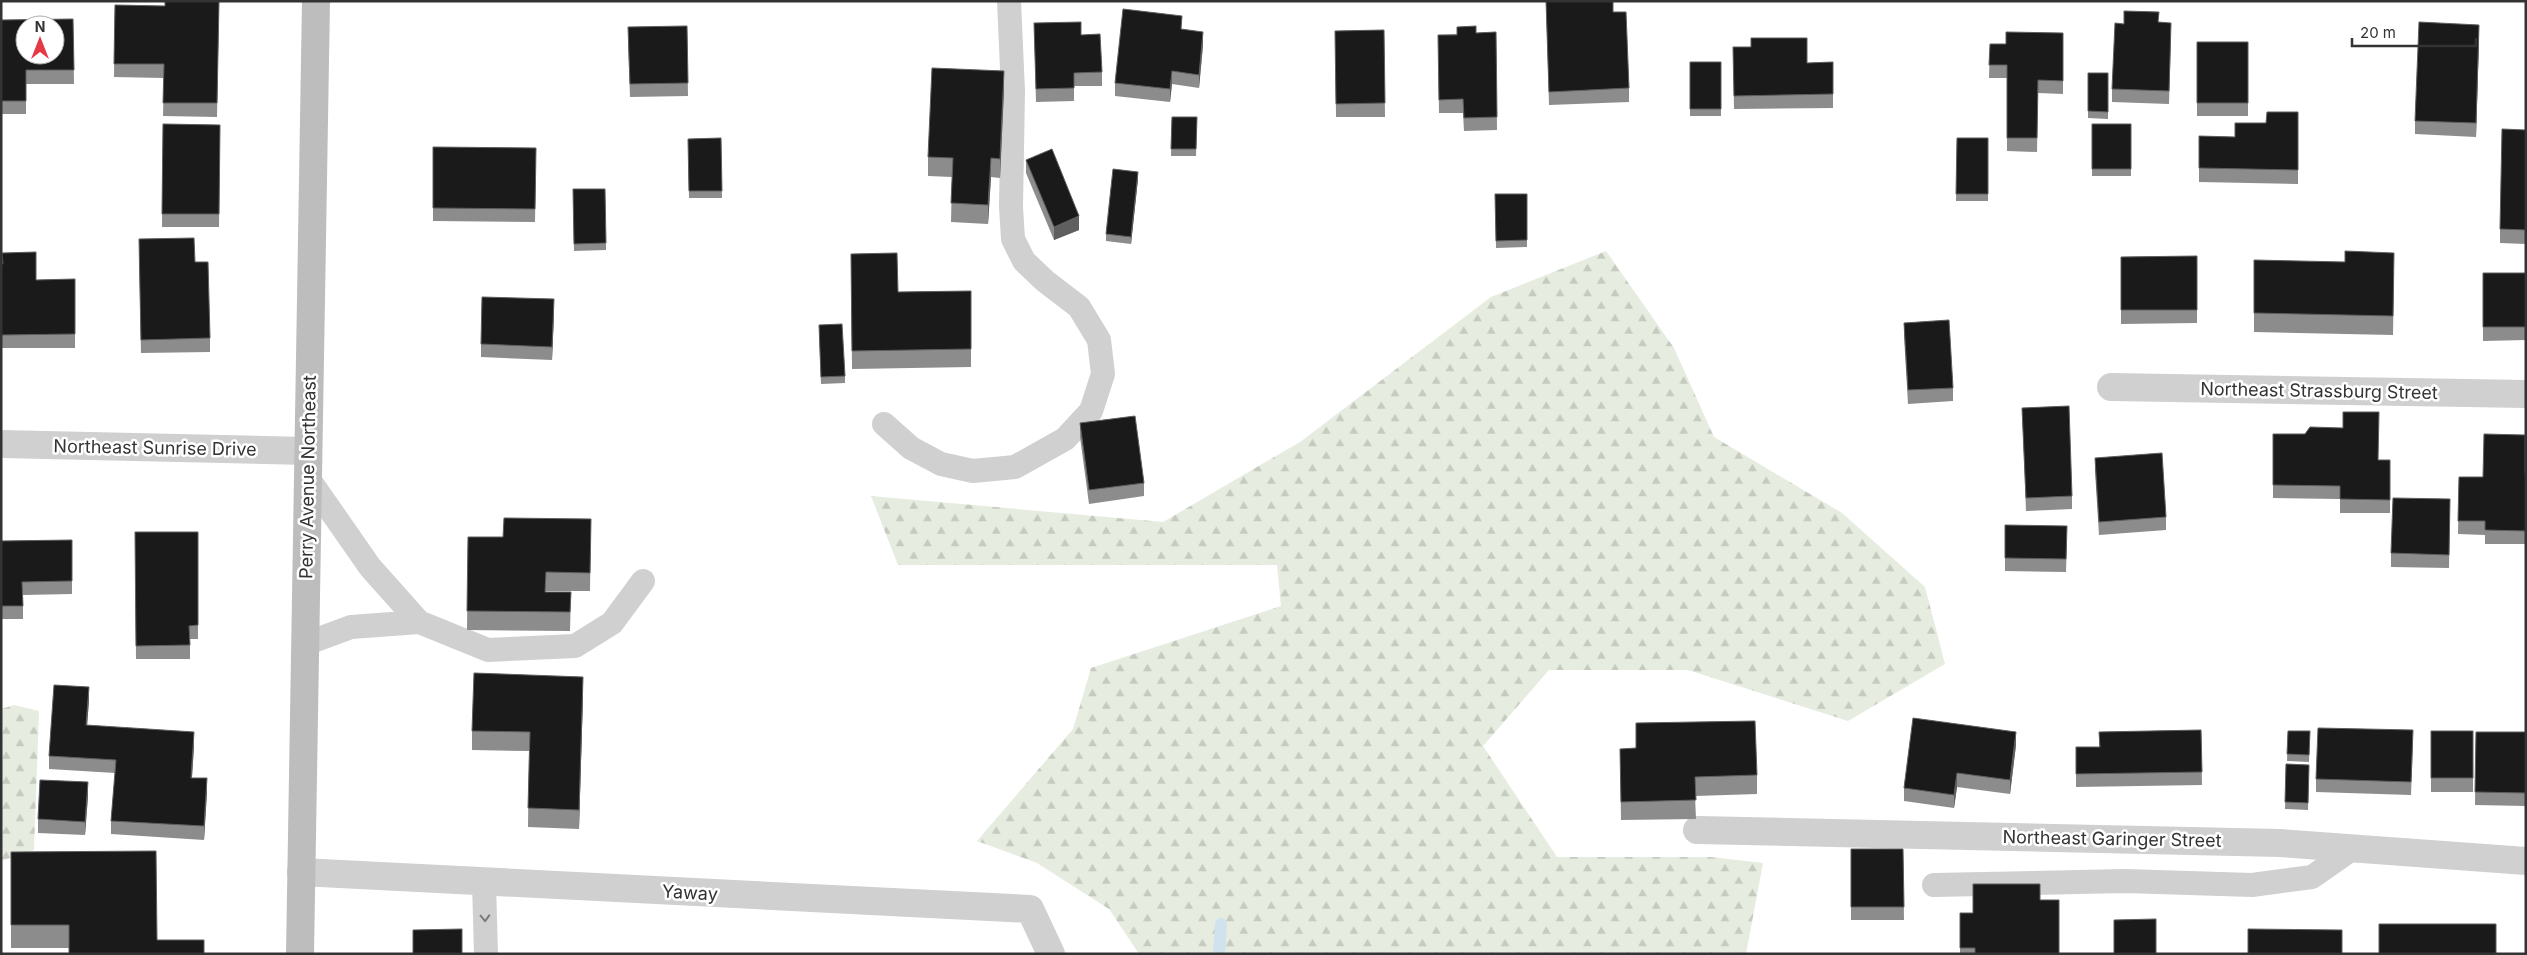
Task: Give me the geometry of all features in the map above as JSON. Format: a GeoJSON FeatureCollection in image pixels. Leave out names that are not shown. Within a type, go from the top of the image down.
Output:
{"type":"FeatureCollection","features":[{"type":"Feature","properties":{"kind":"main road","name":"Perry Avenue Northeast"},"geometry":{"type":"LineString","coordinates":[[300,954],[316,1]]}},
{"type":"Feature","properties":{"kind":"street","name":"Northeast Strassburg Street"},"geometry":{"type":"LineString","coordinates":[[2111,387],[2526,394]]}},
{"type":"Feature","properties":{"kind":"street","name":"Northeast Sunrise Drive"},"geometry":{"type":"LineString","coordinates":[[1,444],[308,451]]}},
{"type":"Feature","properties":{"kind":"street","name":"Northeast Garinger Street"},"geometry":{"type":"LineString","coordinates":[[1697,830],[2280,843],[2526,861]]}},
{"type":"Feature","properties":{"kind":"street","name":"Yaway"},"geometry":{"type":"LineString","coordinates":[[301,872],[484,883],[1030,909],[1050,954]]}},
{"type":"Feature","properties":{"kind":"lane"},"geometry":{"type":"LineString","coordinates":[[884,424],[911,448],[941,464],[973,471],[1015,467],[1065,439],[1091,411],[1103,374],[1099,340],[1079,307],[1045,281],[1024,261],[1013,239],[1011,207],[1013,91],[1009,1]]}},
{"type":"Feature","properties":{"kind":"lane"},"geometry":{"type":"LineString","coordinates":[[308,478],[370,568],[419,622],[488,650],[575,646],[612,623],[643,581]]}},
{"type":"Feature","properties":{"kind":"lane"},"geometry":{"type":"LineString","coordinates":[[305,644],[352,627],[419,622]]}},
{"type":"Feature","properties":{"kind":"lane"},"geometry":{"type":"LineString","coordinates":[[1934,885],[2125,881],[2252,885],[2312,877],[2352,849]]}},
{"type":"Feature","properties":{"kind":"lane"},"geometry":{"type":"LineString","coordinates":[[484,883],[486,954]]}},
{"type":"Feature","properties":{"kind":"green space"},"geometry":{"type":"Polygon","coordinates":[[[1606,251],[1674,348],[1714,437],[1842,513],[1925,587],[1945,664],[1848,721],[1688,670],[1549,670],[1483,746],[1557,857],[1711,857],[1763,863],[1746,954],[1139,954],[1109,909],[1037,863],[977,841],[1073,729],[1091,668],[1281,606],[1277,565],[898,565],[871,496],[1163,522],[1300,442],[1491,297],[1606,251]]]}},
{"type":"Feature","properties":{"kind":"green space"},"geometry":{"type":"Polygon","coordinates":[[[14,705],[39,711],[34,850],[1,861],[1,709],[14,705]]]}},
{"type":"Feature","properties":{"kind":"building"},"geometry":{"type":"Polygon","coordinates":[[[165,1],[219,1],[217,103],[163,103],[164,64],[114,64],[115,5],[165,6],[165,1]]]}},
{"type":"Feature","properties":{"kind":"building"},"geometry":{"type":"Polygon","coordinates":[[[1546,1],[1613,1],[1613,12],[1626,12],[1629,88],[1549,92],[1546,1]]]}},
{"type":"Feature","properties":{"kind":"building"},"geometry":{"type":"Polygon","coordinates":[[[1123,9],[1182,16],[1181,29],[1203,32],[1199,75],[1172,71],[1170,89],[1115,83],[1123,9]]]}},
{"type":"Feature","properties":{"kind":"building"},"geometry":{"type":"Polygon","coordinates":[[[2124,11],[2159,12],[2158,22],[2171,23],[2169,91],[2112,89],[2115,23],[2124,24],[2124,11]]]}},
{"type":"Feature","properties":{"kind":"building"},"geometry":{"type":"Polygon","coordinates":[[[65,19],[73,19],[74,70],[26,70],[26,101],[1,101],[1,20],[15,20],[15,65],[65,65],[65,19]]]}},
{"type":"Feature","properties":{"kind":"building"},"geometry":{"type":"Polygon","coordinates":[[[1081,22],[1081,35],[1100,34],[1102,72],[1074,73],[1074,88],[1036,89],[1034,23],[1081,22]]]}},
{"type":"Feature","properties":{"kind":"building"},"geometry":{"type":"Polygon","coordinates":[[[2419,22],[2479,25],[2476,123],[2415,121],[2419,22]]]}},
{"type":"Feature","properties":{"kind":"building"},"geometry":{"type":"Polygon","coordinates":[[[687,26],[688,83],[630,84],[628,27],[687,26]]]}},
{"type":"Feature","properties":{"kind":"building"},"geometry":{"type":"Polygon","coordinates":[[[1476,26],[1476,33],[1496,32],[1497,117],[1464,118],[1463,99],[1439,100],[1438,35],[1457,35],[1457,27],[1476,26]]]}},
{"type":"Feature","properties":{"kind":"building"},"geometry":{"type":"Polygon","coordinates":[[[1384,30],[1385,103],[1336,104],[1335,31],[1384,30]]]}},
{"type":"Feature","properties":{"kind":"building"},"geometry":{"type":"Polygon","coordinates":[[[2006,32],[2063,33],[2063,81],[2038,80],[2037,138],[2007,138],[2007,65],[1989,65],[1990,44],[2006,44],[2006,32]]]}},
{"type":"Feature","properties":{"kind":"building"},"geometry":{"type":"Polygon","coordinates":[[[1751,38],[1807,38],[1807,63],[1833,62],[1833,94],[1734,96],[1733,47],[1751,47],[1751,38]]]}},
{"type":"Feature","properties":{"kind":"building"},"geometry":{"type":"Polygon","coordinates":[[[2197,42],[2248,42],[2248,103],[2197,103],[2197,42]]]}},
{"type":"Feature","properties":{"kind":"building"},"geometry":{"type":"Polygon","coordinates":[[[1690,62],[1721,62],[1721,109],[1690,109],[1690,62]]]}},
{"type":"Feature","properties":{"kind":"building"},"geometry":{"type":"Polygon","coordinates":[[[932,68],[1004,71],[1000,159],[991,158],[988,205],[951,203],[953,158],[928,157],[932,68]]]}},
{"type":"Feature","properties":{"kind":"building"},"geometry":{"type":"Polygon","coordinates":[[[2088,73],[2108,73],[2108,112],[2088,111],[2088,73]]]}},
{"type":"Feature","properties":{"kind":"building"},"geometry":{"type":"Polygon","coordinates":[[[2267,112],[2298,112],[2298,170],[2199,168],[2199,136],[2235,137],[2235,123],[2266,123],[2267,112]]]}},
{"type":"Feature","properties":{"kind":"building"},"geometry":{"type":"Polygon","coordinates":[[[1172,117],[1197,117],[1196,149],[1171,149],[1172,117]]]}},
{"type":"Feature","properties":{"kind":"building"},"geometry":{"type":"Polygon","coordinates":[[[163,124],[220,125],[219,214],[162,214],[163,124]]]}},
{"type":"Feature","properties":{"kind":"building"},"geometry":{"type":"Polygon","coordinates":[[[2092,124],[2131,124],[2131,169],[2092,169],[2092,124]]]}},
{"type":"Feature","properties":{"kind":"building"},"geometry":{"type":"Polygon","coordinates":[[[2502,129],[2526,130],[2526,230],[2500,229],[2502,129]]]}},
{"type":"Feature","properties":{"kind":"building"},"geometry":{"type":"Polygon","coordinates":[[[721,138],[722,191],[689,191],[688,139],[721,138]]]}},
{"type":"Feature","properties":{"kind":"building"},"geometry":{"type":"Polygon","coordinates":[[[1957,138],[1988,138],[1988,194],[1956,194],[1957,138]]]}},
{"type":"Feature","properties":{"kind":"building"},"geometry":{"type":"Polygon","coordinates":[[[433,147],[536,148],[535,209],[433,208],[433,147]]]}},
{"type":"Feature","properties":{"kind":"building"},"geometry":{"type":"Polygon","coordinates":[[[1052,149],[1079,216],[1054,227],[1026,160],[1052,149]]]}},
{"type":"Feature","properties":{"kind":"building"},"geometry":{"type":"Polygon","coordinates":[[[1113,169],[1138,172],[1131,237],[1106,234],[1113,169]]]}},
{"type":"Feature","properties":{"kind":"building"},"geometry":{"type":"Polygon","coordinates":[[[573,189],[605,189],[606,243],[574,244],[573,189]]]}},
{"type":"Feature","properties":{"kind":"building"},"geometry":{"type":"Polygon","coordinates":[[[1495,194],[1527,194],[1527,240],[1496,241],[1495,194]]]}},
{"type":"Feature","properties":{"kind":"building"},"geometry":{"type":"Polygon","coordinates":[[[194,238],[195,262],[208,262],[210,338],[141,340],[139,239],[194,238]]]}},
{"type":"Feature","properties":{"kind":"building"},"geometry":{"type":"Polygon","coordinates":[[[2345,251],[2394,253],[2393,316],[2254,313],[2254,260],[2345,262],[2345,251]]]}},
{"type":"Feature","properties":{"kind":"building"},"geometry":{"type":"Polygon","coordinates":[[[36,252],[36,280],[75,279],[75,334],[1,335],[2,253],[36,252]]]}},
{"type":"Feature","properties":{"kind":"building"},"geometry":{"type":"Polygon","coordinates":[[[897,253],[898,292],[971,291],[971,349],[852,351],[851,254],[897,253]]]}},
{"type":"Feature","properties":{"kind":"building"},"geometry":{"type":"Polygon","coordinates":[[[2197,256],[2197,310],[2121,310],[2121,257],[2197,256]]]}},
{"type":"Feature","properties":{"kind":"building"},"geometry":{"type":"Polygon","coordinates":[[[2483,273],[2526,273],[2526,327],[2483,327],[2483,273]]]}},
{"type":"Feature","properties":{"kind":"building"},"geometry":{"type":"Polygon","coordinates":[[[482,297],[554,299],[552,347],[481,344],[482,297]]]}},
{"type":"Feature","properties":{"kind":"building"},"geometry":{"type":"Polygon","coordinates":[[[1949,320],[1953,388],[1908,390],[1904,323],[1949,320]]]}},
{"type":"Feature","properties":{"kind":"building"},"geometry":{"type":"Polygon","coordinates":[[[842,324],[845,376],[821,377],[819,325],[842,324]]]}},
{"type":"Feature","properties":{"kind":"building"},"geometry":{"type":"Polygon","coordinates":[[[2069,406],[2072,496],[2026,498],[2022,408],[2069,406]]]}},
{"type":"Feature","properties":{"kind":"building"},"geometry":{"type":"Polygon","coordinates":[[[2343,412],[2379,412],[2378,460],[2390,460],[2390,500],[2340,499],[2340,486],[2273,485],[2273,434],[2305,434],[2310,427],[2343,428],[2343,412]]]}},
{"type":"Feature","properties":{"kind":"building"},"geometry":{"type":"Polygon","coordinates":[[[1135,416],[1144,483],[1089,490],[1080,423],[1135,416]]]}},
{"type":"Feature","properties":{"kind":"building"},"geometry":{"type":"Polygon","coordinates":[[[2484,434],[2525,435],[2526,531],[2485,530],[2485,521],[2458,521],[2459,477],[2483,477],[2484,434]]]}},
{"type":"Feature","properties":{"kind":"building"},"geometry":{"type":"Polygon","coordinates":[[[2162,453],[2166,517],[2099,522],[2095,458],[2162,453]]]}},
{"type":"Feature","properties":{"kind":"building"},"geometry":{"type":"Polygon","coordinates":[[[2393,498],[2450,499],[2449,555],[2391,553],[2393,498]]]}},
{"type":"Feature","properties":{"kind":"building"},"geometry":{"type":"Polygon","coordinates":[[[504,518],[591,519],[590,573],[546,572],[545,592],[571,592],[570,612],[467,611],[468,537],[503,537],[504,518]]]}},
{"type":"Feature","properties":{"kind":"building"},"geometry":{"type":"Polygon","coordinates":[[[2005,525],[2067,526],[2066,559],[2005,558],[2005,525]]]}},
{"type":"Feature","properties":{"kind":"building"},"geometry":{"type":"Polygon","coordinates":[[[135,532],[198,532],[198,625],[189,626],[190,645],[136,646],[135,532]]]}},
{"type":"Feature","properties":{"kind":"building"},"geometry":{"type":"Polygon","coordinates":[[[72,540],[72,581],[22,582],[23,606],[1,606],[1,541],[72,540]]]}},
{"type":"Feature","properties":{"kind":"building"},"geometry":{"type":"Polygon","coordinates":[[[474,673],[583,677],[579,810],[528,808],[530,732],[472,731],[474,673]]]}},
{"type":"Feature","properties":{"kind":"building"},"geometry":{"type":"Polygon","coordinates":[[[54,685],[89,687],[86,725],[194,732],[191,778],[207,778],[204,826],[111,821],[116,760],[49,756],[54,685]]]}},
{"type":"Feature","properties":{"kind":"building"},"geometry":{"type":"Polygon","coordinates":[[[1913,718],[2016,732],[2010,780],[1957,773],[1954,795],[1904,788],[1913,718]]]}},
{"type":"Feature","properties":{"kind":"building"},"geometry":{"type":"Polygon","coordinates":[[[1755,721],[1757,775],[1695,777],[1696,800],[1621,802],[1620,749],[1636,748],[1636,723],[1755,721]]]}},
{"type":"Feature","properties":{"kind":"building"},"geometry":{"type":"Polygon","coordinates":[[[2318,728],[2413,730],[2411,782],[2316,779],[2318,728]]]}},
{"type":"Feature","properties":{"kind":"building"},"geometry":{"type":"Polygon","coordinates":[[[2201,730],[2202,772],[2076,774],[2076,747],[2100,747],[2099,732],[2201,730]]]}},
{"type":"Feature","properties":{"kind":"building"},"geometry":{"type":"Polygon","coordinates":[[[2288,731],[2310,731],[2309,755],[2287,754],[2288,731]]]}},
{"type":"Feature","properties":{"kind":"building"},"geometry":{"type":"Polygon","coordinates":[[[2431,731],[2473,731],[2473,778],[2431,778],[2431,731]]]}},
{"type":"Feature","properties":{"kind":"building"},"geometry":{"type":"Polygon","coordinates":[[[2476,732],[2526,732],[2526,793],[2475,792],[2476,732]]]}},
{"type":"Feature","properties":{"kind":"building"},"geometry":{"type":"Polygon","coordinates":[[[2286,764],[2309,765],[2308,803],[2285,802],[2286,764]]]}},
{"type":"Feature","properties":{"kind":"building"},"geometry":{"type":"Polygon","coordinates":[[[40,780],[88,782],[85,822],[38,819],[40,780]]]}},
{"type":"Feature","properties":{"kind":"building"},"geometry":{"type":"Polygon","coordinates":[[[1851,849],[1903,849],[1904,907],[1851,907],[1851,849]]]}},
{"type":"Feature","properties":{"kind":"building"},"geometry":{"type":"Polygon","coordinates":[[[156,851],[157,940],[204,940],[204,954],[69,954],[69,925],[11,925],[11,852],[156,851]]]}},
{"type":"Feature","properties":{"kind":"building"},"geometry":{"type":"Polygon","coordinates":[[[1973,884],[2040,884],[2040,900],[2059,900],[2059,954],[1975,954],[1975,948],[1960,948],[1960,913],[1973,913],[1973,884]]]}},
{"type":"Feature","properties":{"kind":"building"},"geometry":{"type":"Polygon","coordinates":[[[2156,919],[2156,954],[2114,954],[2114,920],[2156,919]]]}},
{"type":"Feature","properties":{"kind":"building"},"geometry":{"type":"Polygon","coordinates":[[[2379,924],[2496,924],[2496,954],[2379,954],[2379,924]]]}},
{"type":"Feature","properties":{"kind":"building"},"geometry":{"type":"Polygon","coordinates":[[[462,929],[462,954],[413,954],[413,930],[462,929]]]}},
{"type":"Feature","properties":{"kind":"building"},"geometry":{"type":"Polygon","coordinates":[[[2248,929],[2342,930],[2342,954],[2248,954],[2248,929]]]}},
{"type":"Feature","properties":{"kind":"waterway"},"geometry":{"type":"LineString","coordinates":[[1219,954],[1221,924]]}}]}
